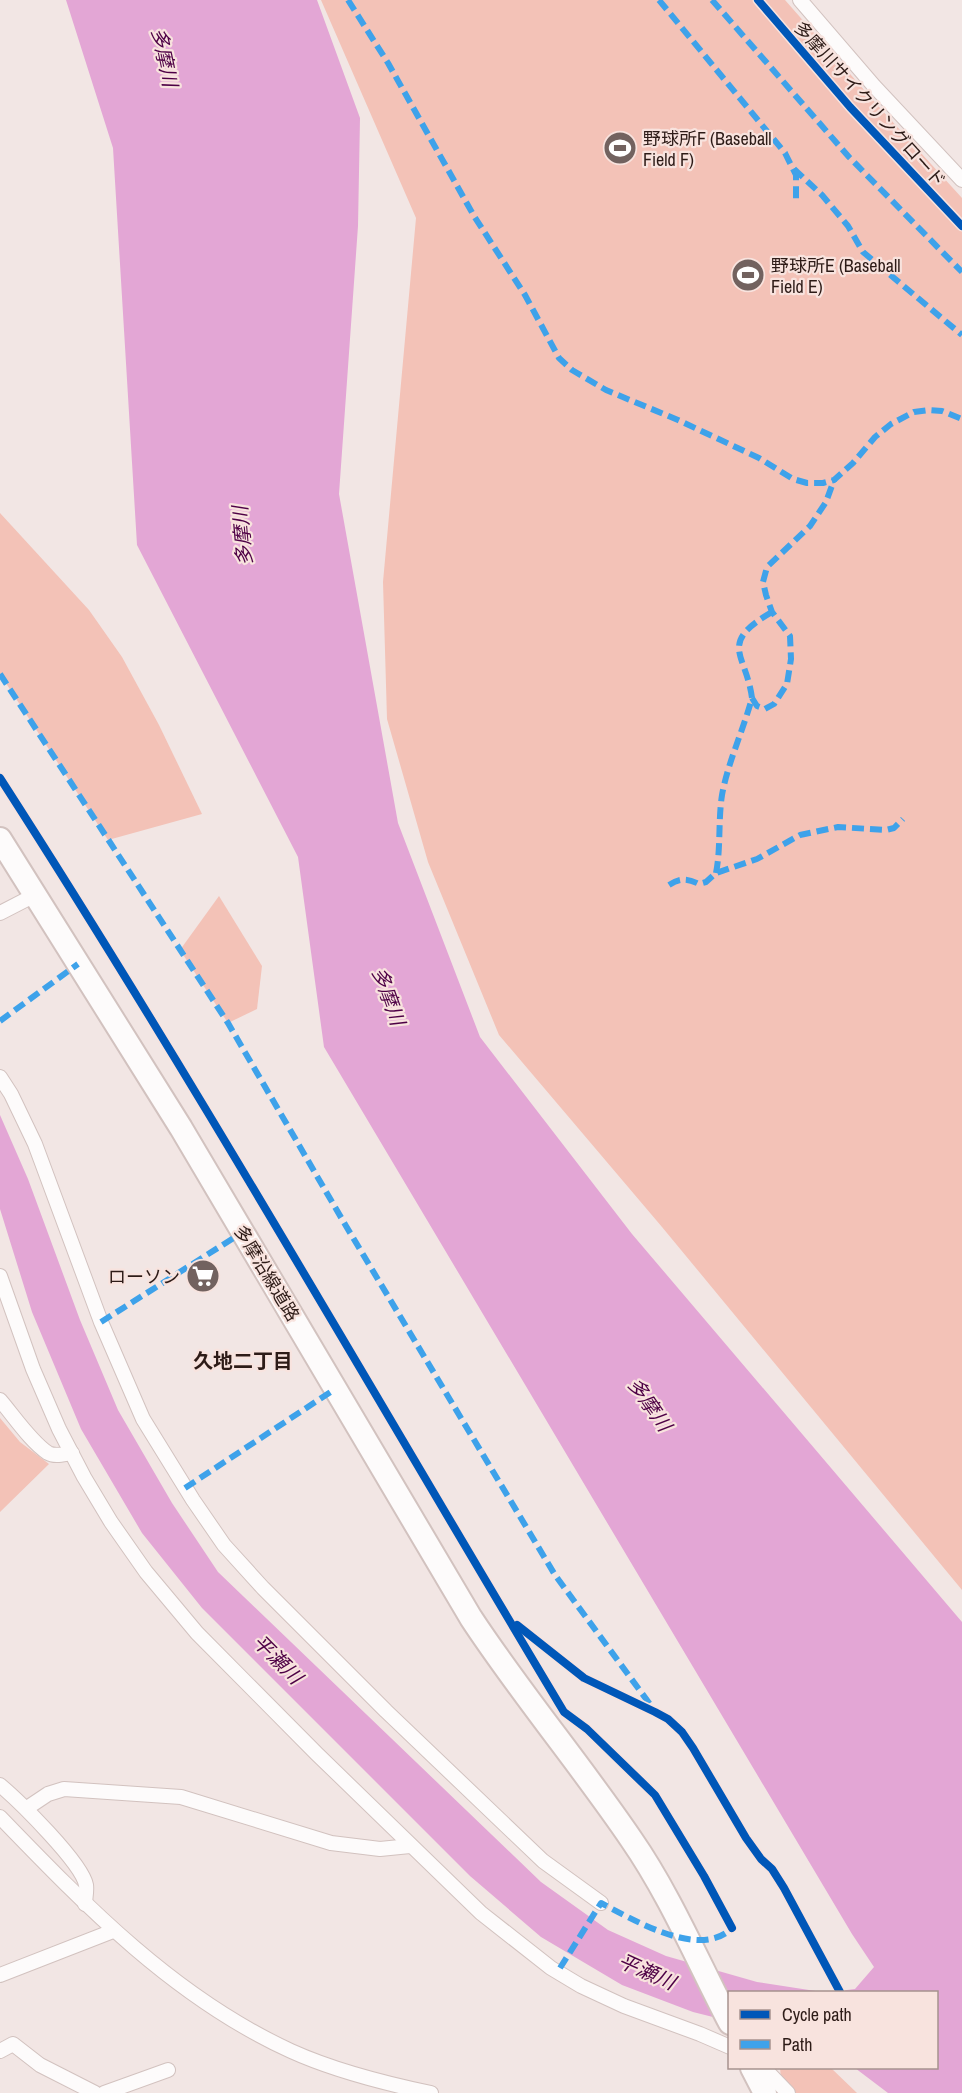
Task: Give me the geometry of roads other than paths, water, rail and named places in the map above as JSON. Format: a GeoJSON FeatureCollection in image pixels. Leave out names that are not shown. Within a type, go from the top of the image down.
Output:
{"type":"FeatureCollection","features":[{"type":"Feature","properties":{"kind":"main road","name":"多摩沿線道路"},"geometry":{"type":"LineString","coordinates":[[0,839],[181,1128],[465,1608],[500,1662],[632,1840],[660,1886],[728,2021]]}},
{"type":"Feature","properties":{"kind":"main road"},"geometry":{"type":"LineString","coordinates":[[753,2069],[765,2093]]}},
{"type":"Feature","properties":{"kind":"street"},"geometry":{"type":"LineString","coordinates":[[800,0],[874,86],[962,180]]}},
{"type":"Feature","properties":{"kind":"street"},"geometry":{"type":"LineString","coordinates":[[0,913],[35,895]]}},
{"type":"Feature","properties":{"kind":"street"},"geometry":{"type":"LineString","coordinates":[[0,1077],[11,1094],[35,1144],[101,1322],[143,1419],[224,1545],[263,1588],[386,1711],[543,1861],[601,1903]]}},
{"type":"Feature","properties":{"kind":"street"},"geometry":{"type":"LineString","coordinates":[[0,1276],[33,1369],[72,1454],[111,1522],[146,1572],[197,1632],[481,1913],[551,1968],[580,1986],[624,2006],[728,2047]]}},
{"type":"Feature","properties":{"kind":"street"},"geometry":{"type":"LineString","coordinates":[[0,1400],[49,1453],[72,1454]]}},
{"type":"Feature","properties":{"kind":"street"},"geometry":{"type":"LineString","coordinates":[[0,1785],[27,1808],[79,1869],[86,1885],[85,1904]]}},
{"type":"Feature","properties":{"kind":"street"},"geometry":{"type":"LineString","coordinates":[[27,1808],[48,1794],[64,1789],[181,1797],[331,1843],[380,1849],[411,1846]]}},
{"type":"Feature","properties":{"kind":"street"},"geometry":{"type":"LineString","coordinates":[[0,1817],[113,1931],[159,1970],[247,2028],[290,2051],[378,2088],[430,2093]]}},
{"type":"Feature","properties":{"kind":"street"},"geometry":{"type":"LineString","coordinates":[[0,1975],[113,1931]]}},
{"type":"Feature","properties":{"kind":"street"},"geometry":{"type":"LineString","coordinates":[[0,2051],[13,2044],[40,2065],[95,2093]]}},
{"type":"Feature","properties":{"kind":"street"},"geometry":{"type":"LineString","coordinates":[[766,2069],[788,2093]]}},
{"type":"Feature","properties":{"kind":"street"},"geometry":{"type":"LineString","coordinates":[[104,2093],[168,2070]]}},
{"type":"Feature","properties":{"kind":"water","name":"多摩川"},"geometry":{"type":"Polygon","coordinates":[[[66,0],[317,0],[360,118],[358,226],[339,494],[398,823],[480,1037],[632,1234],[962,1622],[962,2093],[888,2093],[856,2069],[938,2069],[938,1991],[839,1991],[855,1989],[874,1967],[852,1934],[324,1047],[298,857],[137,545],[113,148],[66,0]]]}},
{"type":"Feature","properties":{"kind":"water","name":"平瀬川"},"geometry":{"type":"Polygon","coordinates":[[[0,1115],[28,1179],[80,1320],[118,1410],[172,1503],[218,1572],[541,1882],[608,1930],[666,1956],[757,1982],[816,1991],[728,1991],[728,2021],[693,2012],[622,1985],[541,1937],[470,1876],[202,1608],[142,1533],[81,1429],[32,1312],[0,1209],[0,1115]]]}},
{"type":"Feature","properties":{"kind":"place","name":"野球所F (Baseball Field F)"},"geometry":{"type":"Point","coordinates":[620,148]}},
{"type":"Feature","properties":{"kind":"place","name":"野球所E (Baseball Field E)"},"geometry":{"type":"Point","coordinates":[748,275]}},
{"type":"Feature","properties":{"kind":"place","name":"ローソン"},"geometry":{"type":"Point","coordinates":[203,1276]}},
{"type":"Feature","properties":{"kind":"district","name":"久地二丁目"},"geometry":{"type":"Point","coordinates":[243,1360]}}]}
